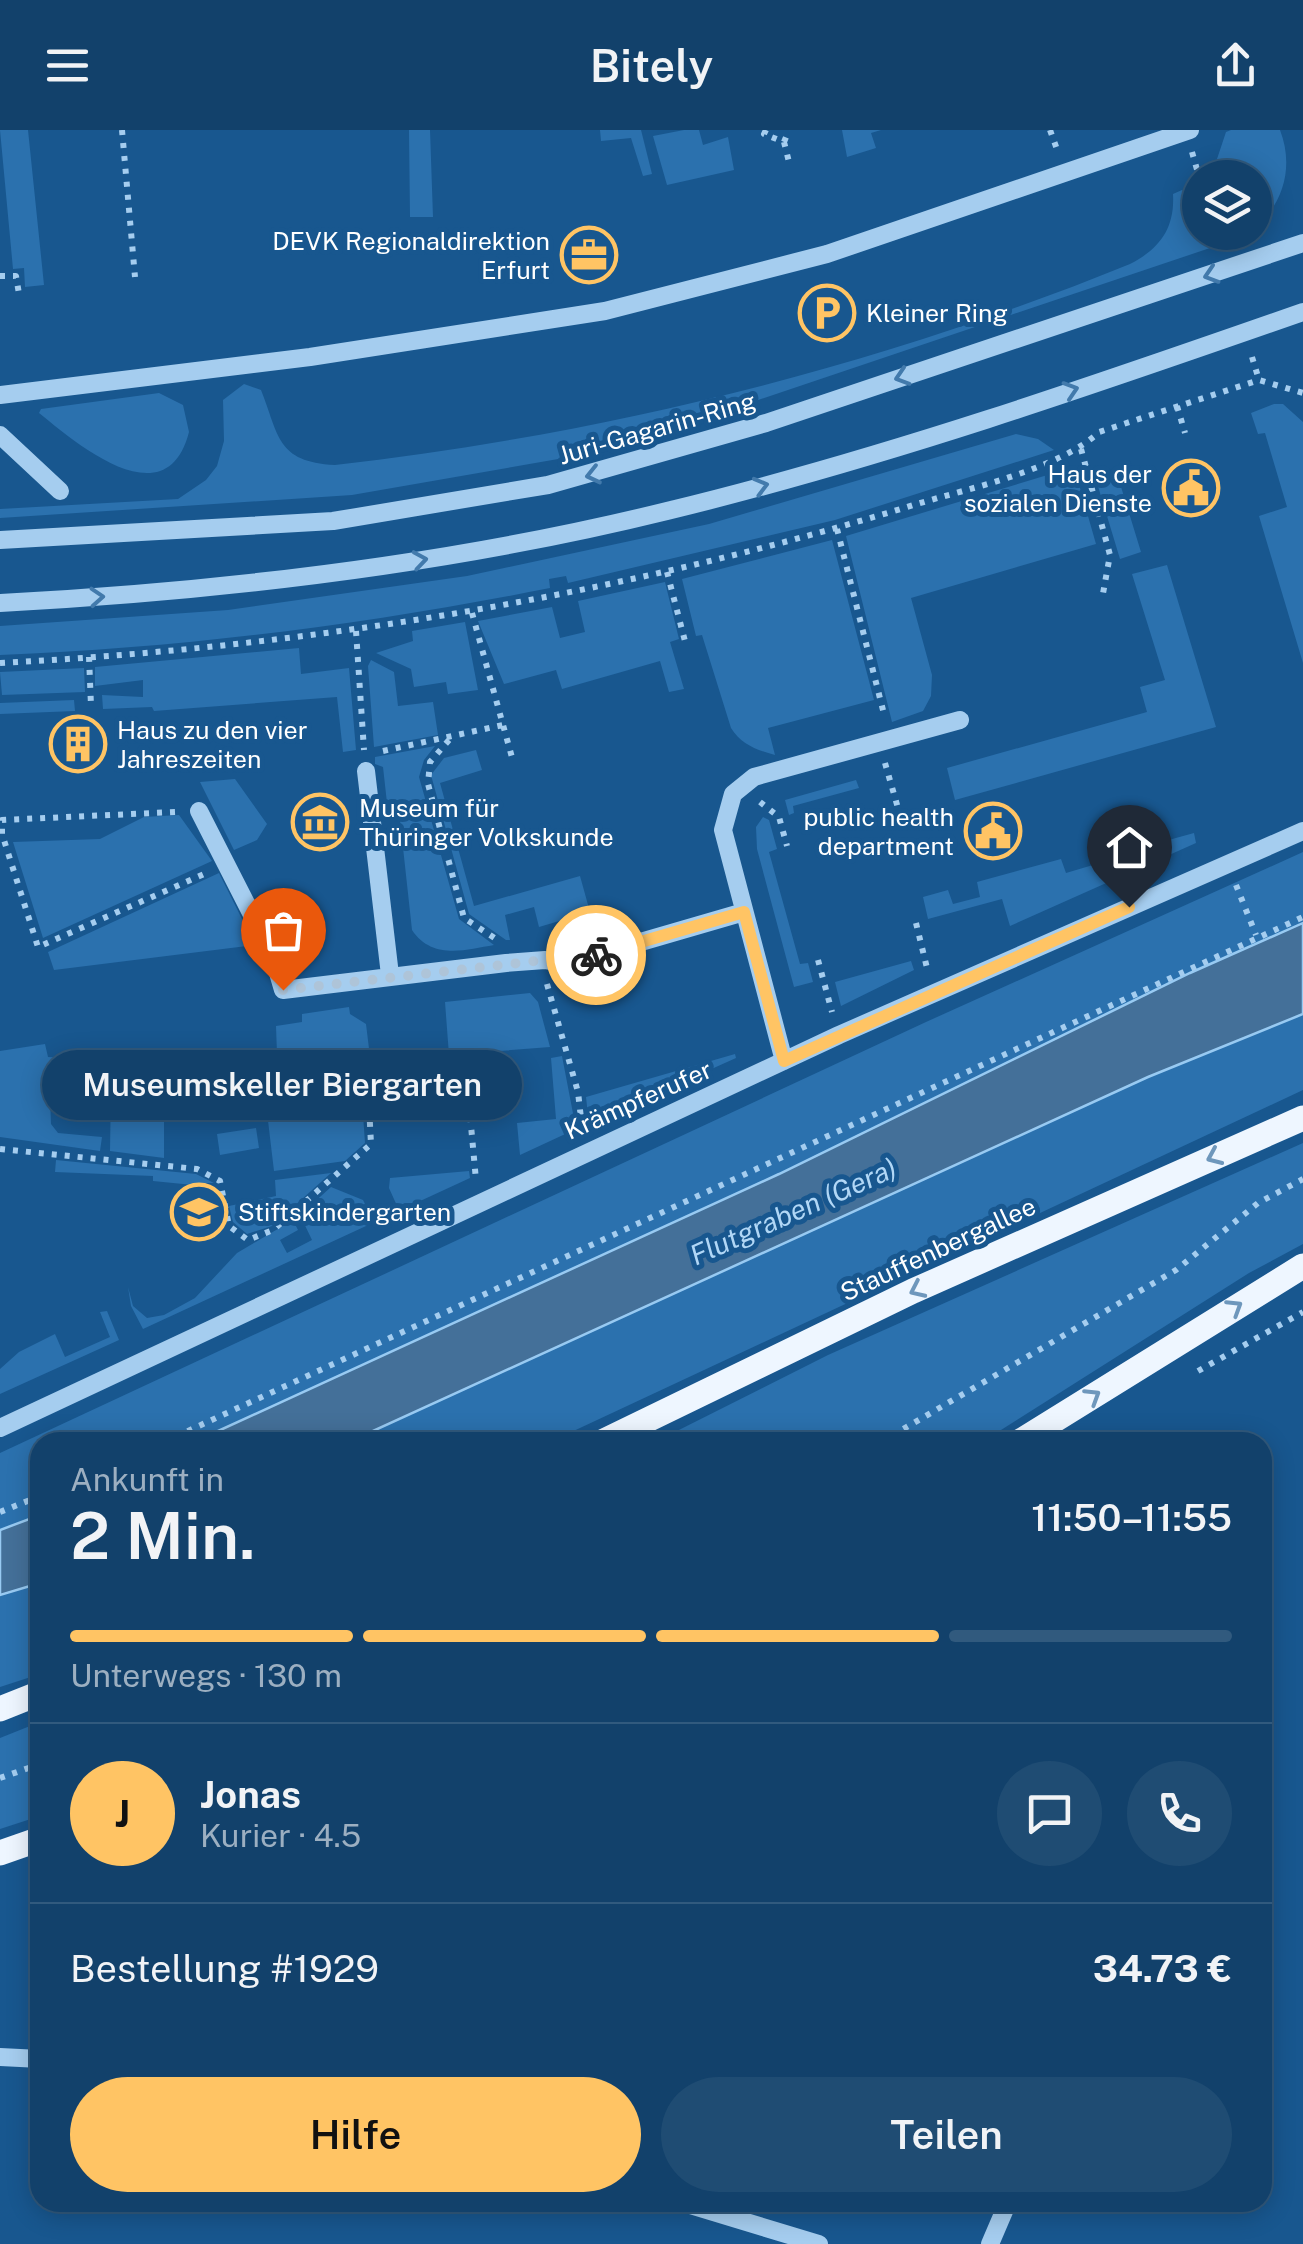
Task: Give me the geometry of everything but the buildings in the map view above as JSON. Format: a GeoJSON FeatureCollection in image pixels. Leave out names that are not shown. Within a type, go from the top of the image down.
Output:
{"type":"FeatureCollection","features":[{"type":"Feature","properties":{"kind":"main road","name":"Stauffenbergallee"},"geometry":{"type":"LineString","coordinates":[[623,1432],[913,1291],[1303,1118]]}},
{"type":"Feature","properties":{"kind":"main road"},"geometry":{"type":"LineString","coordinates":[[1035,1432],[1303,1266]]}},
{"type":"Feature","properties":{"kind":"main road"},"geometry":{"type":"LineString","coordinates":[[0,1708],[30,1697]]}},
{"type":"Feature","properties":{"kind":"main road"},"geometry":{"type":"LineString","coordinates":[[0,1852],[30,1842]]}},
{"type":"Feature","properties":{"kind":"street"},"geometry":{"type":"LineString","coordinates":[[0,394],[310,358],[605,311],[827,254],[1190,130]]}},
{"type":"Feature","properties":{"kind":"street","name":"Juri-Gagarin-Ring"},"geometry":{"type":"LineString","coordinates":[[0,540],[333,521],[548,486],[766,423],[1303,243]]}},
{"type":"Feature","properties":{"kind":"street"},"geometry":{"type":"LineString","coordinates":[[0,603],[177,591],[360,570],[666,512],[950,431],[1303,312]]}},
{"type":"Feature","properties":{"kind":"street"},"geometry":{"type":"LineString","coordinates":[[0,435],[60,491]]}},
{"type":"Feature","properties":{"kind":"street"},"geometry":{"type":"LineString","coordinates":[[784,1061],[723,830],[727,806],[740,786],[754,777],[960,720]]}},
{"type":"Feature","properties":{"kind":"street"},"geometry":{"type":"LineString","coordinates":[[366,771],[390,976]]}},
{"type":"Feature","properties":{"kind":"street"},"geometry":{"type":"LineString","coordinates":[[199,811],[272,956],[283,990],[545,960],[564,964],[744,912]]}},
{"type":"Feature","properties":{"kind":"street","name":"Krämpferufer"},"geometry":{"type":"LineString","coordinates":[[0,1428],[784,1061],[1303,831]]}},
{"type":"Feature","properties":{"kind":"street"},"geometry":{"type":"LineString","coordinates":[[0,2057],[30,2058]]}},
{"type":"Feature","properties":{"kind":"street"},"geometry":{"type":"LineString","coordinates":[[713,2212],[819,2244]]}},
{"type":"Feature","properties":{"kind":"street"},"geometry":{"type":"LineString","coordinates":[[990,2244],[1004,2212]]}},
{"type":"Feature","properties":{"kind":"path"},"geometry":{"type":"LineString","coordinates":[[122,130],[135,277]]}},
{"type":"Feature","properties":{"kind":"path"},"geometry":{"type":"LineString","coordinates":[[766,130],[764,134],[784,142]]}},
{"type":"Feature","properties":{"kind":"path"},"geometry":{"type":"LineString","coordinates":[[789,130],[784,142],[790,166]]}},
{"type":"Feature","properties":{"kind":"path"},"geometry":{"type":"LineString","coordinates":[[0,276],[16,276],[19,294]]}},
{"type":"Feature","properties":{"kind":"path"},"geometry":{"type":"LineString","coordinates":[[0,663],[197,651],[472,613],[667,572],[837,529],[1081,449],[1099,432],[1259,380],[1303,393]]}},
{"type":"Feature","properties":{"kind":"path"},"geometry":{"type":"LineString","coordinates":[[1177,406],[1186,433]]}},
{"type":"Feature","properties":{"kind":"path"},"geometry":{"type":"LineString","coordinates":[[1081,449],[1110,555],[1102,599]]}},
{"type":"Feature","properties":{"kind":"path"},"geometry":{"type":"LineString","coordinates":[[837,529],[890,740]]}},
{"type":"Feature","properties":{"kind":"path"},"geometry":{"type":"LineString","coordinates":[[667,572],[686,645]]}},
{"type":"Feature","properties":{"kind":"path"},"geometry":{"type":"LineString","coordinates":[[472,613],[513,761]]}},
{"type":"Feature","properties":{"kind":"path"},"geometry":{"type":"LineString","coordinates":[[356,631],[364,738]]}},
{"type":"Feature","properties":{"kind":"path"},"geometry":{"type":"LineString","coordinates":[[88,657],[91,706]]}},
{"type":"Feature","properties":{"kind":"path"},"geometry":{"type":"LineString","coordinates":[[380,752],[504,725]]}},
{"type":"Feature","properties":{"kind":"path"},"geometry":{"type":"LineString","coordinates":[[892,790],[900,816]]}},
{"type":"Feature","properties":{"kind":"path"},"geometry":{"type":"LineString","coordinates":[[92,814],[93,801]]}},
{"type":"Feature","properties":{"kind":"path"},"geometry":{"type":"LineString","coordinates":[[199,811],[2,820],[2,834],[38,948],[228,863]]}},
{"type":"Feature","properties":{"kind":"path"},"geometry":{"type":"LineString","coordinates":[[779,818],[787,846]]}},
{"type":"Feature","properties":{"kind":"path"},"geometry":{"type":"LineString","coordinates":[[1226,864],[1256,936]]}},
{"type":"Feature","properties":{"kind":"path"},"geometry":{"type":"LineString","coordinates":[[186,1432],[621,1235],[1303,917]]}},
{"type":"Feature","properties":{"kind":"path"},"geometry":{"type":"LineString","coordinates":[[916,923],[933,993]]}},
{"type":"Feature","properties":{"kind":"path"},"geometry":{"type":"LineString","coordinates":[[818,960],[825,986]]}},
{"type":"Feature","properties":{"kind":"path"},"geometry":{"type":"LineString","coordinates":[[0,1149],[197,1169],[220,1181],[229,1226],[248,1240],[273,1230],[371,1144],[369,1105],[394,1102]]}},
{"type":"Feature","properties":{"kind":"path"},"geometry":{"type":"LineString","coordinates":[[469,1104],[476,1181],[484,1199]]}},
{"type":"Feature","properties":{"kind":"path"},"geometry":{"type":"LineString","coordinates":[[897,1432],[1176,1270],[1258,1202],[1303,1179]]}},
{"type":"Feature","properties":{"kind":"path"},"geometry":{"type":"LineString","coordinates":[[1194,1373],[1303,1312]]}},
{"type":"Feature","properties":{"kind":"path"},"geometry":{"type":"LineString","coordinates":[[0,1512],[30,1500]]}},
{"type":"Feature","properties":{"kind":"path"},"geometry":{"type":"LineString","coordinates":[[0,1778],[30,1768]]}},
{"type":"Feature","properties":{"kind":"shaded area"},"geometry":{"type":"Polygon","coordinates":[[[0,130],[28,130],[44,285],[25,287],[24,268],[13,269],[0,130]]]}},
{"type":"Feature","properties":{"kind":"shaded area"},"geometry":{"type":"Polygon","coordinates":[[[409,130],[430,130],[433,217],[410,217],[409,130]]]}},
{"type":"Feature","properties":{"kind":"shaded area"},"geometry":{"type":"Polygon","coordinates":[[[600,130],[641,130],[652,174],[643,176],[631,138],[601,141],[600,130]]]}},
{"type":"Feature","properties":{"kind":"shaded area"},"geometry":{"type":"Polygon","coordinates":[[[699,130],[703,145],[728,137],[734,170],[667,185],[653,136],[699,130]]]}},
{"type":"Feature","properties":{"kind":"shaded area"},"geometry":{"type":"Polygon","coordinates":[[[842,130],[881,130],[871,133],[876,148],[847,157],[842,130]]]}},
{"type":"Feature","properties":{"kind":"shaded area"},"geometry":{"type":"Polygon","coordinates":[[[1280,130],[1286,170],[1272,208],[1272,160],[1217,160],[1226,132],[1280,130]]]}},
{"type":"Feature","properties":{"kind":"shaded area"},"geometry":{"type":"Polygon","coordinates":[[[1182,190],[1182,250],[1204,250],[642,439],[581,455],[352,495],[0,518],[0,509],[178,499],[206,480],[217,466],[224,441],[223,400],[244,384],[261,390],[277,433],[290,452],[316,463],[335,465],[437,452],[639,415],[839,365],[1034,301],[1130,264],[1163,237],[1171,218],[1173,194],[1182,190]]]}},
{"type":"Feature","properties":{"kind":"shaded area"},"geometry":{"type":"Polygon","coordinates":[[[159,393],[183,405],[189,432],[177,458],[161,471],[141,473],[119,467],[74,441],[39,413],[41,409],[159,393]]]}},
{"type":"Feature","properties":{"kind":"shaded area"},"geometry":{"type":"Polygon","coordinates":[[[1283,404],[1303,422],[1303,663],[1259,516],[1287,507],[1265,433],[1258,434],[1251,413],[1283,404]]]}},
{"type":"Feature","properties":{"kind":"shaded area"},"geometry":{"type":"Polygon","coordinates":[[[1016,434],[1038,439],[1054,450],[835,520],[568,583],[566,576],[549,579],[550,588],[414,613],[276,632],[139,647],[0,655],[0,626],[228,610],[467,576],[709,524],[1016,434]]]}},
{"type":"Feature","properties":{"kind":"shaded area"},"geometry":{"type":"Polygon","coordinates":[[[1074,467],[1096,544],[911,598],[932,675],[931,696],[923,711],[892,722],[846,536],[1074,467]]]}},
{"type":"Feature","properties":{"kind":"shaded area"},"geometry":{"type":"Polygon","coordinates":[[[1118,477],[1141,552],[1120,559],[1097,483],[1118,477]]]}},
{"type":"Feature","properties":{"kind":"shaded area"},"geometry":{"type":"Polygon","coordinates":[[[832,540],[874,700],[768,728],[775,755],[744,742],[731,728],[702,635],[696,636],[682,579],[832,540]]]}},
{"type":"Feature","properties":{"kind":"shaded area"},"geometry":{"type":"Polygon","coordinates":[[[1167,565],[1216,727],[955,800],[947,768],[1147,712],[1140,687],[1165,680],[1132,574],[1167,565]]]}},
{"type":"Feature","properties":{"kind":"shaded area"},"geometry":{"type":"Polygon","coordinates":[[[665,582],[679,639],[670,642],[684,689],[669,692],[660,661],[562,689],[556,670],[504,684],[478,621],[552,607],[560,638],[585,632],[578,601],[665,582]]]}},
{"type":"Feature","properties":{"kind":"shaded area"},"geometry":{"type":"Polygon","coordinates":[[[465,622],[478,690],[448,694],[446,682],[414,687],[411,669],[376,653],[413,641],[412,631],[465,622]]]}},
{"type":"Feature","properties":{"kind":"shaded area"},"geometry":{"type":"Polygon","coordinates":[[[299,648],[301,674],[349,668],[356,750],[343,752],[337,697],[154,711],[152,707],[103,709],[102,695],[143,697],[143,680],[95,686],[95,667],[299,648]]]}},
{"type":"Feature","properties":{"kind":"shaded area"},"geometry":{"type":"Polygon","coordinates":[[[371,660],[394,672],[398,706],[433,702],[438,735],[374,747],[368,666],[371,660]]]}},
{"type":"Feature","properties":{"kind":"shaded area"},"geometry":{"type":"Polygon","coordinates":[[[84,668],[85,692],[2,695],[0,672],[84,668]]]}},
{"type":"Feature","properties":{"kind":"shaded area"},"geometry":{"type":"Polygon","coordinates":[[[74,700],[75,711],[0,714],[0,703],[74,700]]]}},
{"type":"Feature","properties":{"kind":"shaded area"},"geometry":{"type":"Polygon","coordinates":[[[435,746],[424,760],[419,777],[459,919],[494,945],[439,949],[429,946],[412,930],[399,811],[388,812],[383,767],[375,764],[375,757],[435,746]]]}},
{"type":"Feature","properties":{"kind":"shaded area"},"geometry":{"type":"Polygon","coordinates":[[[476,750],[482,770],[440,783],[474,906],[580,876],[590,912],[539,927],[534,907],[505,915],[510,940],[469,914],[431,775],[444,758],[476,750]]]}},
{"type":"Feature","properties":{"kind":"shaded area"},"geometry":{"type":"Polygon","coordinates":[[[235,779],[267,824],[257,840],[234,850],[200,782],[235,779]]]}},
{"type":"Feature","properties":{"kind":"shaded area"},"geometry":{"type":"Polygon","coordinates":[[[856,780],[859,788],[793,806],[794,813],[789,815],[785,800],[856,780]]]}},
{"type":"Feature","properties":{"kind":"shaded area"},"geometry":{"type":"Polygon","coordinates":[[[179,815],[212,861],[43,938],[13,842],[100,839],[144,817],[179,815]]]}},
{"type":"Feature","properties":{"kind":"shaded area"},"geometry":{"type":"Polygon","coordinates":[[[763,817],[769,820],[777,849],[769,852],[800,964],[808,963],[813,982],[794,987],[757,849],[756,827],[763,817]]]}},
{"type":"Feature","properties":{"kind":"shaded area"},"geometry":{"type":"Polygon","coordinates":[[[1162,831],[1165,841],[1194,833],[1196,843],[1010,926],[1002,899],[928,919],[923,897],[948,890],[953,904],[980,897],[977,882],[1061,859],[1066,873],[1093,865],[1090,851],[1162,831]]]}},
{"type":"Feature","properties":{"kind":"shaded area"},"geometry":{"type":"Polygon","coordinates":[[[1303,852],[1303,923],[1190,973],[779,1174],[216,1432],[45,1432],[926,1022],[1303,852]]]}},
{"type":"Feature","properties":{"kind":"shaded area"},"geometry":{"type":"Polygon","coordinates":[[[219,873],[255,945],[54,970],[48,952],[219,873]]]}},
{"type":"Feature","properties":{"kind":"shaded area"},"geometry":{"type":"Polygon","coordinates":[[[911,961],[914,970],[841,1006],[835,982],[911,961]]]}},
{"type":"Feature","properties":{"kind":"shaded area"},"geometry":{"type":"Polygon","coordinates":[[[530,993],[538,1002],[550,1047],[449,1055],[445,1002],[530,993]]]}},
{"type":"Feature","properties":{"kind":"shaded area"},"geometry":{"type":"Polygon","coordinates":[[[349,1007],[350,1014],[366,1024],[375,1098],[362,1100],[365,1143],[345,1161],[274,1171],[261,1062],[277,1054],[276,1026],[302,1022],[302,1014],[349,1007]]]}},
{"type":"Feature","properties":{"kind":"shaded area"},"geometry":{"type":"Polygon","coordinates":[[[1303,1014],[1303,1090],[571,1432],[371,1432],[1148,1077],[1303,1014]]]}},
{"type":"Feature","properties":{"kind":"shaded area"},"geometry":{"type":"Polygon","coordinates":[[[45,1044],[48,1057],[206,1067],[214,1114],[192,1114],[145,1082],[123,1074],[49,1069],[51,1124],[58,1133],[102,1137],[100,1151],[0,1137],[0,1051],[45,1044]]]}},
{"type":"Feature","properties":{"kind":"shaded area"},"geometry":{"type":"Polygon","coordinates":[[[735,1054],[736,1058],[589,1124],[586,1097],[735,1054]]]}},
{"type":"Feature","properties":{"kind":"shaded area"},"geometry":{"type":"Polygon","coordinates":[[[562,1056],[576,1129],[520,1155],[517,1123],[556,1119],[551,1058],[562,1056]]]}},
{"type":"Feature","properties":{"kind":"shaded area"},"geometry":{"type":"Polygon","coordinates":[[[116,1081],[142,1089],[164,1109],[164,1158],[110,1151],[111,1086],[116,1081]]]}},
{"type":"Feature","properties":{"kind":"shaded area"},"geometry":{"type":"Polygon","coordinates":[[[256,1128],[259,1148],[220,1155],[217,1134],[256,1128]]]}},
{"type":"Feature","properties":{"kind":"shaded area"},"geometry":{"type":"Polygon","coordinates":[[[1303,1143],[1303,1244],[1249,1273],[998,1432],[675,1432],[828,1355],[1303,1143]]]}},
{"type":"Feature","properties":{"kind":"shaded area"},"geometry":{"type":"Polygon","coordinates":[[[56,1160],[196,1174],[214,1183],[206,1183],[201,1192],[192,1192],[193,1185],[153,1181],[153,1176],[55,1172],[56,1160]]]}},
{"type":"Feature","properties":{"kind":"shaded area"},"geometry":{"type":"Polygon","coordinates":[[[469,1171],[470,1178],[143,1329],[131,1306],[128,1287],[133,1306],[147,1318],[164,1315],[195,1298],[237,1253],[293,1220],[298,1230],[280,1240],[287,1253],[312,1240],[300,1215],[331,1187],[363,1200],[373,1220],[398,1208],[389,1188],[390,1178],[469,1171]]]}},
{"type":"Feature","properties":{"kind":"shaded area"},"geometry":{"type":"Polygon","coordinates":[[[331,1173],[272,1226],[247,1234],[233,1222],[229,1206],[276,1196],[275,1180],[331,1173]]]}},
{"type":"Feature","properties":{"kind":"shaded area"},"geometry":{"type":"Polygon","coordinates":[[[107,1311],[119,1340],[0,1394],[0,1369],[19,1352],[55,1334],[65,1357],[110,1337],[100,1312],[107,1311]]]}},
{"type":"Feature","properties":{"kind":"shaded area"},"geometry":{"type":"Polygon","coordinates":[[[30,1439],[30,1519],[0,1530],[0,1453],[30,1439]]]}},
{"type":"Feature","properties":{"kind":"shaded area"},"geometry":{"type":"Polygon","coordinates":[[[30,1586],[30,1677],[0,1687],[0,1595],[30,1586]]]}},
{"type":"Feature","properties":{"kind":"shaded area"},"geometry":{"type":"Polygon","coordinates":[[[30,1726],[30,1819],[0,1829],[0,1738],[30,1726]]]}},
{"type":"Feature","properties":{"kind":"water","name":"Flutgraben (Gera)"},"geometry":{"type":"Polygon","coordinates":[[[1303,923],[1303,1014],[1148,1077],[371,1432],[216,1432],[779,1174],[1190,973],[1303,923]]]}},
{"type":"Feature","properties":{"kind":"water"},"geometry":{"type":"Polygon","coordinates":[[[30,1519],[30,1586],[0,1595],[0,1530],[30,1519]]]}},
{"type":"Feature","properties":{"kind":"way so far"},"geometry":{"type":"LineString","coordinates":[[283,990],[545,960],[564,964],[596,955]]}},
{"type":"Feature","properties":{"kind":"place","name":"DEVK Regionaldirektion Erfurt"},"geometry":{"type":"Point","coordinates":[589,255]}},
{"type":"Feature","properties":{"kind":"place","name":"Kleiner Ring"},"geometry":{"type":"Point","coordinates":[827,313]}},
{"type":"Feature","properties":{"kind":"place","name":"Haus der sozialen Dienste"},"geometry":{"type":"Point","coordinates":[1191,488]}},
{"type":"Feature","properties":{"kind":"place","name":"Haus zu den vier Jahreszeiten"},"geometry":{"type":"Point","coordinates":[78,744]}},
{"type":"Feature","properties":{"kind":"place","name":"Museum für Thüringer Volkskunde"},"geometry":{"type":"Point","coordinates":[320,822]}},
{"type":"Feature","properties":{"kind":"place","name":"public health department"},"geometry":{"type":"Point","coordinates":[993,831]}},
{"type":"Feature","properties":{"kind":"place","name":"Museumskeller Biergarten"},"geometry":{"type":"Point","coordinates":[283,990]}},
{"type":"Feature","properties":{"kind":"place","name":"Stiftskindergarten"},"geometry":{"type":"Point","coordinates":[199,1212]}},
{"type":"Feature","properties":{"kind":"route"},"geometry":{"type":"LineString","coordinates":[[596,955],[744,912],[784,1061],[1129,907]]}}]}
